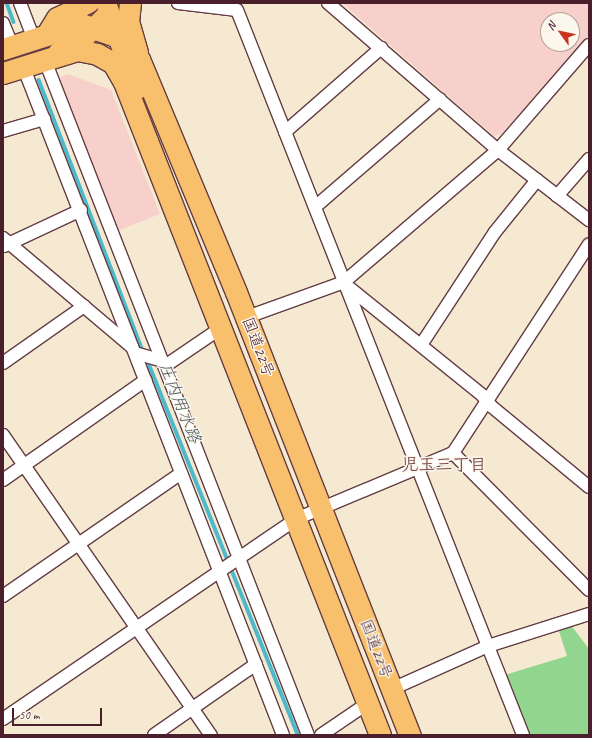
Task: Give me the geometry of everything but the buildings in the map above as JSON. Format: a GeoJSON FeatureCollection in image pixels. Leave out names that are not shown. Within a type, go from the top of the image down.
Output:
{"type":"FeatureCollection","features":[{"type":"Feature","properties":{"kind":"highway"},"geometry":{"type":"LineString","coordinates":[[130,3],[128,20],[139,59]]}},
{"type":"Feature","properties":{"kind":"highway"},"geometry":{"type":"LineString","coordinates":[[7,47],[41,34],[108,16]]}},
{"type":"Feature","properties":{"kind":"highway","name":"国道22号"},"geometry":{"type":"LineString","coordinates":[[108,16],[139,59],[247,317],[410,735]]}},
{"type":"Feature","properties":{"kind":"highway","name":"国道22号"},"geometry":{"type":"LineString","coordinates":[[3,73],[49,56],[78,50],[97,54],[113,63],[124,82],[380,735]]}},
{"type":"Feature","properties":{"kind":"main road"},"geometry":{"type":"LineString","coordinates":[[41,34],[57,18],[89,3]]}},
{"type":"Feature","properties":{"kind":"main road"},"geometry":{"type":"LineString","coordinates":[[49,56],[80,42],[108,16],[164,164],[162,177]]}},
{"type":"Feature","properties":{"kind":"street"},"geometry":{"type":"LineString","coordinates":[[20,3],[41,34]]}},
{"type":"Feature","properties":{"kind":"street"},"geometry":{"type":"LineString","coordinates":[[178,3],[240,6],[285,132],[523,735]]}},
{"type":"Feature","properties":{"kind":"street"},"geometry":{"type":"LineString","coordinates":[[328,3],[498,150],[589,220]]}},
{"type":"Feature","properties":{"kind":"street"},"geometry":{"type":"LineString","coordinates":[[3,23],[7,47]]}},
{"type":"Feature","properties":{"kind":"street"},"geometry":{"type":"LineString","coordinates":[[247,317],[345,283],[498,150],[589,45]]}},
{"type":"Feature","properties":{"kind":"street"},"geometry":{"type":"LineString","coordinates":[[285,132],[381,48]]}},
{"type":"Feature","properties":{"kind":"street"},"geometry":{"type":"LineString","coordinates":[[49,56],[160,362],[236,557],[308,735]]}},
{"type":"Feature","properties":{"kind":"street"},"geometry":{"type":"LineString","coordinates":[[24,66],[181,473],[220,568],[283,735]]}},
{"type":"Feature","properties":{"kind":"street"},"geometry":{"type":"LineString","coordinates":[[315,207],[440,99]]}},
{"type":"Feature","properties":{"kind":"street"},"geometry":{"type":"LineString","coordinates":[[3,131],[44,118]]}},
{"type":"Feature","properties":{"kind":"street"},"geometry":{"type":"LineString","coordinates":[[557,196],[589,159]]}},
{"type":"Feature","properties":{"kind":"street"},"geometry":{"type":"LineString","coordinates":[[421,345],[495,232],[537,180]]}},
{"type":"Feature","properties":{"kind":"street"},"geometry":{"type":"LineString","coordinates":[[80,210],[5,243],[84,306],[135,351],[160,362]]}},
{"type":"Feature","properties":{"kind":"street"},"geometry":{"type":"LineString","coordinates":[[3,719],[236,557],[296,519],[320,506],[417,466],[453,453],[589,244]]}},
{"type":"Feature","properties":{"kind":"street"},"geometry":{"type":"LineString","coordinates":[[345,283],[589,487]]}},
{"type":"Feature","properties":{"kind":"street"},"geometry":{"type":"LineString","coordinates":[[3,363],[84,306]]}},
{"type":"Feature","properties":{"kind":"street"},"geometry":{"type":"LineString","coordinates":[[160,362],[221,328]]}},
{"type":"Feature","properties":{"kind":"street"},"geometry":{"type":"LineString","coordinates":[[3,480],[146,380]]}},
{"type":"Feature","properties":{"kind":"street"},"geometry":{"type":"LineString","coordinates":[[3,435],[211,735]]}},
{"type":"Feature","properties":{"kind":"street"},"geometry":{"type":"LineString","coordinates":[[453,453],[589,590]]}},
{"type":"Feature","properties":{"kind":"street"},"geometry":{"type":"LineString","coordinates":[[3,596],[181,473]]}},
{"type":"Feature","properties":{"kind":"street"},"geometry":{"type":"LineString","coordinates":[[392,689],[488,646],[589,614]]}},
{"type":"Feature","properties":{"kind":"street"},"geometry":{"type":"LineString","coordinates":[[154,735],[256,664]]}},
{"type":"Feature","properties":{"kind":"street"},"geometry":{"type":"LineString","coordinates":[[321,735],[368,703]]}},
{"type":"Feature","properties":{"kind":"shaded area"},"geometry":{"type":"Polygon","coordinates":[[[342,3],[589,3],[589,35],[580,45],[580,12],[540,12],[540,52],[574,52],[501,134],[494,136],[342,3]]]}},
{"type":"Feature","properties":{"kind":"shaded area"},"geometry":{"type":"Polygon","coordinates":[[[68,74],[111,90],[160,214],[115,232],[58,85],[61,77],[68,74]]]}},
{"type":"Feature","properties":{"kind":"green space"},"geometry":{"type":"Polygon","coordinates":[[[570,624],[589,649],[589,735],[529,735],[505,675],[567,656],[558,628],[570,624]]]}},
{"type":"Feature","properties":{"kind":"waterway","name":"庄内用水路"},"geometry":{"type":"LineString","coordinates":[[7,3],[14,22]]}},
{"type":"Feature","properties":{"kind":"waterway","name":"庄内用水路"},"geometry":{"type":"LineString","coordinates":[[39,80],[144,353]]}},
{"type":"Feature","properties":{"kind":"waterway","name":"庄内用水路"},"geometry":{"type":"LineString","coordinates":[[147,359],[298,735]]}},
{"type":"Feature","properties":{"kind":"district","name":"児玉三丁目"},"geometry":{"type":"Point","coordinates":[444,465]}}]}
